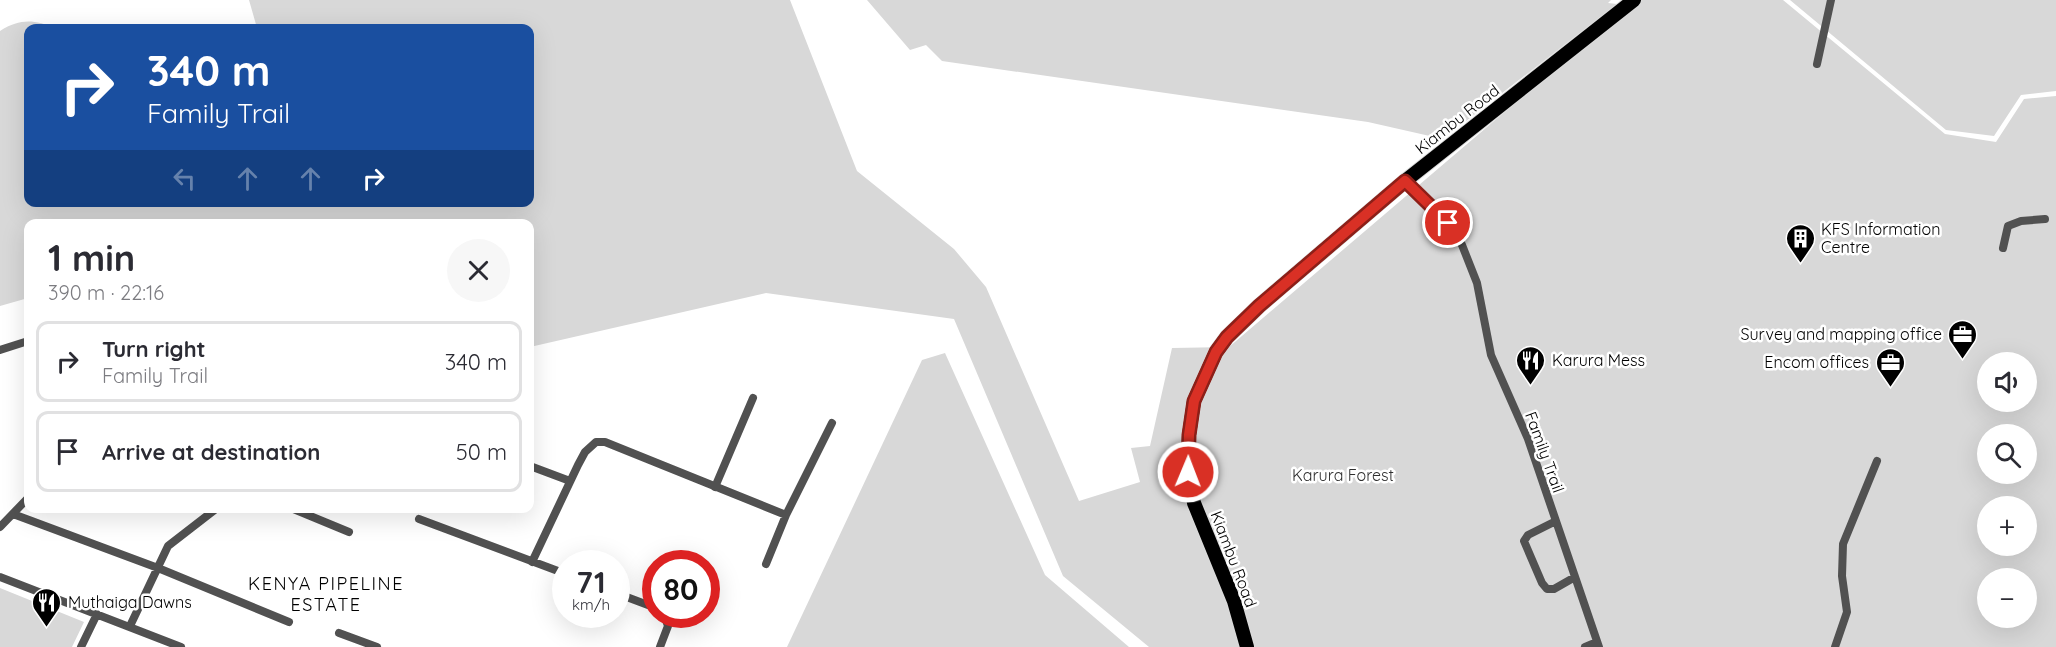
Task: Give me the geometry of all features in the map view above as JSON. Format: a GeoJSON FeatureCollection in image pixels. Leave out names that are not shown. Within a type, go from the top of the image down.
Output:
{"type":"FeatureCollection","features":[{"type":"Feature","properties":{"kind":"highway","name":"Kiambu Road"},"geometry":{"type":"LineString","coordinates":[[1247,647],[1234,601],[1194,503],[1188,472],[1189,435],[1194,401],[1216,352],[1227,337],[1259,306],[1405,181],[1634,0]]}},
{"type":"Feature","properties":{"kind":"street"},"geometry":{"type":"LineString","coordinates":[[1817,64],[1831,0]]}},
{"type":"Feature","properties":{"kind":"street","name":"Family Trail"},"geometry":{"type":"LineString","coordinates":[[1405,181],[1448,223],[1462,245],[1477,283],[1491,355],[1528,439],[1598,644]]}},
{"type":"Feature","properties":{"kind":"street"},"geometry":{"type":"LineString","coordinates":[[2003,248],[2008,226],[2021,221],[2045,219]]}},
{"type":"Feature","properties":{"kind":"street"},"geometry":{"type":"LineString","coordinates":[[0,350],[24,342]]}},
{"type":"Feature","properties":{"kind":"street"},"geometry":{"type":"LineString","coordinates":[[715,487],[753,398]]}},
{"type":"Feature","properties":{"kind":"street"},"geometry":{"type":"LineString","coordinates":[[766,564],[786,515],[832,423]]}},
{"type":"Feature","properties":{"kind":"street"},"geometry":{"type":"LineString","coordinates":[[532,562],[585,452],[596,442],[605,442],[786,515]]}},
{"type":"Feature","properties":{"kind":"street"},"geometry":{"type":"LineString","coordinates":[[1835,647],[1847,612],[1842,576],[1843,544],[1877,461]]}},
{"type":"Feature","properties":{"kind":"street"},"geometry":{"type":"LineString","coordinates":[[534,468],[570,481]]}},
{"type":"Feature","properties":{"kind":"street"},"geometry":{"type":"LineString","coordinates":[[0,527],[24,502]]}},
{"type":"Feature","properties":{"kind":"street"},"geometry":{"type":"LineString","coordinates":[[130,627],[168,546],[211,513]]}},
{"type":"Feature","properties":{"kind":"street"},"geometry":{"type":"LineString","coordinates":[[303,513],[349,532]]}},
{"type":"Feature","properties":{"kind":"street"},"geometry":{"type":"LineString","coordinates":[[13,514],[158,568],[290,621]]}},
{"type":"Feature","properties":{"kind":"street"},"geometry":{"type":"LineString","coordinates":[[419,519],[552,569]]}},
{"type":"Feature","properties":{"kind":"street"},"geometry":{"type":"LineString","coordinates":[[1556,521],[1528,535],[1524,541],[1542,583],[1547,589],[1554,589],[1575,577]]}},
{"type":"Feature","properties":{"kind":"street"},"geometry":{"type":"LineString","coordinates":[[0,577],[181,647]]}},
{"type":"Feature","properties":{"kind":"street"},"geometry":{"type":"LineString","coordinates":[[81,647],[97,614]]}},
{"type":"Feature","properties":{"kind":"street"},"geometry":{"type":"LineString","coordinates":[[660,647],[667,628]]}},
{"type":"Feature","properties":{"kind":"street"},"geometry":{"type":"LineString","coordinates":[[339,633],[377,647]]}},
{"type":"Feature","properties":{"kind":"street"},"geometry":{"type":"LineString","coordinates":[[1585,647],[1598,644]]}},
{"type":"Feature","properties":{"kind":"green space","name":"Karura Forest"},"geometry":{"type":"Polygon","coordinates":[[[249,0],[790,0],[857,171],[954,249],[986,287],[1079,501],[1140,482],[1131,448],[1150,446],[1172,348],[1229,347],[1636,0],[1783,0],[1945,134],[1996,142],[2024,99],[2056,96],[2056,647],[1149,647],[1063,576],[954,319],[766,293],[534,346],[534,219],[24,219],[24,299],[0,306],[0,31],[21,22],[44,24],[24,24],[24,207],[534,207],[534,24],[256,24],[249,0]]]}},
{"type":"Feature","properties":{"kind":"green space"},"geometry":{"type":"Polygon","coordinates":[[[867,0],[1611,0],[1608,3],[1617,4],[1443,139],[1368,122],[942,61],[926,45],[910,50],[867,0]]]}},
{"type":"Feature","properties":{"kind":"green space"},"geometry":{"type":"Polygon","coordinates":[[[1790,0],[2056,0],[2056,91],[2021,95],[1994,136],[1946,130],[1790,0]]]}},
{"type":"Feature","properties":{"kind":"green space"},"geometry":{"type":"Polygon","coordinates":[[[945,353],[1045,575],[1129,647],[787,647],[922,360],[945,353]]]}},
{"type":"Feature","properties":{"kind":"green space"},"geometry":{"type":"Polygon","coordinates":[[[0,588],[84,622],[72,647],[0,647],[0,588]]]}},
{"type":"Feature","properties":{"kind":"place","name":"KFS Information Centre"},"geometry":{"type":"Point","coordinates":[1800,264]}},
{"type":"Feature","properties":{"kind":"place","name":"Survey and mapping office"},"geometry":{"type":"Point","coordinates":[1963,360]}},
{"type":"Feature","properties":{"kind":"place","name":"Karura Mess"},"geometry":{"type":"Point","coordinates":[1531,386]}},
{"type":"Feature","properties":{"kind":"place","name":"Encom offices"},"geometry":{"type":"Point","coordinates":[1890,388]}},
{"type":"Feature","properties":{"kind":"place","name":"Muthaiga Dawns"},"geometry":{"type":"Point","coordinates":[47,628]}},
{"type":"Feature","properties":{"kind":"district","name":"KENYA PIPELINE ESTATE"},"geometry":{"type":"Point","coordinates":[326,593]}},
{"type":"Feature","properties":{"kind":"route"},"geometry":{"type":"LineString","coordinates":[[1188,472],[1189,435],[1194,401],[1204,376],[1216,352],[1227,337],[1259,306],[1405,181],[1448,223]]}}]}
